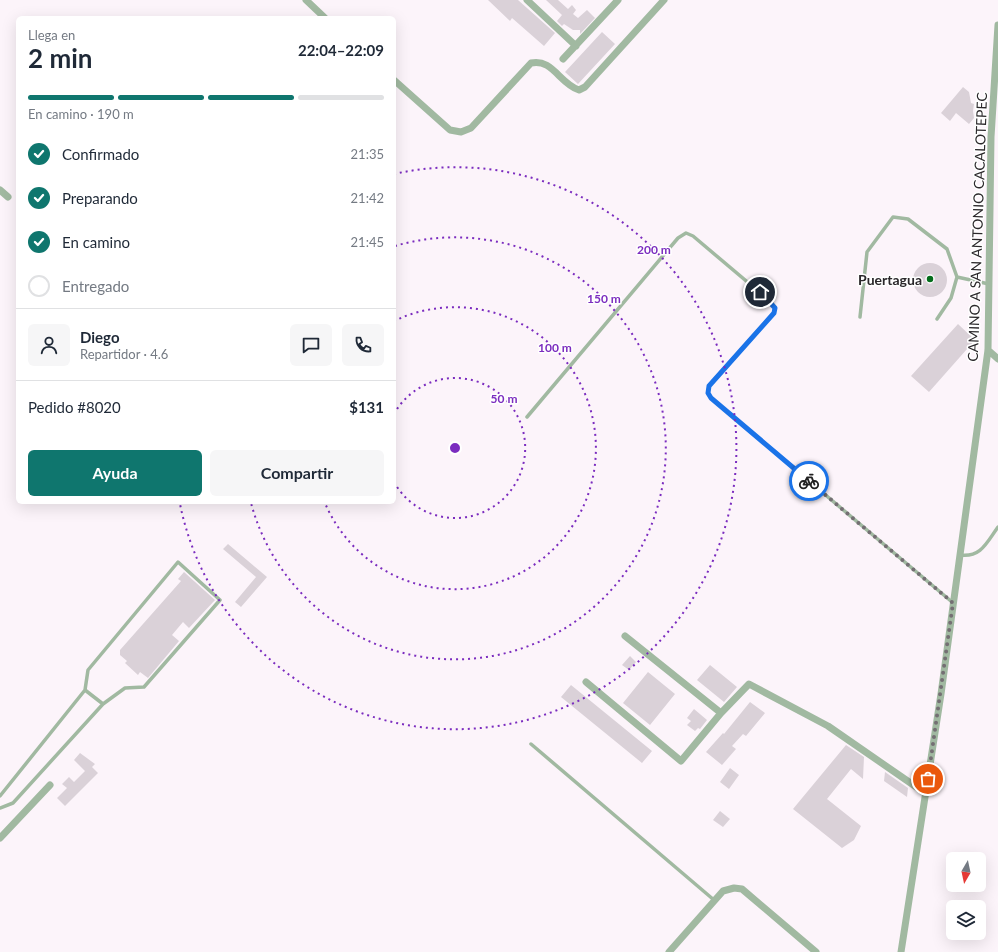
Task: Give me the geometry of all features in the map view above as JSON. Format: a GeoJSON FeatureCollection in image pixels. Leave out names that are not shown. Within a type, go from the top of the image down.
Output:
{"type":"FeatureCollection","features":[{"type":"Feature","properties":{"kind":"street"},"geometry":{"type":"LineString","coordinates":[[306,0],[323,16]]}},
{"type":"Feature","properties":{"kind":"street"},"geometry":{"type":"LineString","coordinates":[[527,0],[576,46]]}},
{"type":"Feature","properties":{"kind":"street"},"geometry":{"type":"LineString","coordinates":[[563,59],[618,0]]}},
{"type":"Feature","properties":{"kind":"street"},"geometry":{"type":"LineString","coordinates":[[396,82],[450,130],[461,132],[471,128],[531,63],[539,61],[546,64],[572,88],[579,90],[585,87],[664,0]]}},
{"type":"Feature","properties":{"kind":"street","name":"CAMINO A SAN ANTONIO CACALOTEPEC"},"geometry":{"type":"LineString","coordinates":[[901,952],[926,793],[988,350],[991,137],[998,25]]}},
{"type":"Feature","properties":{"kind":"street"},"geometry":{"type":"LineString","coordinates":[[0,190],[8,197]]}},
{"type":"Feature","properties":{"kind":"street"},"geometry":{"type":"LineString","coordinates":[[988,350],[998,359]]}},
{"type":"Feature","properties":{"kind":"street"},"geometry":{"type":"LineString","coordinates":[[625,636],[721,713]]}},
{"type":"Feature","properties":{"kind":"street"},"geometry":{"type":"LineString","coordinates":[[586,682],[681,761],[721,713],[749,684],[828,726],[926,793]]}},
{"type":"Feature","properties":{"kind":"street"},"geometry":{"type":"LineString","coordinates":[[0,838],[50,786]]}},
{"type":"Feature","properties":{"kind":"street"},"geometry":{"type":"LineString","coordinates":[[669,952],[723,891],[734,888],[742,889],[816,952]]}},
{"type":"Feature","properties":{"kind":"lane"},"geometry":{"type":"LineString","coordinates":[[860,316],[867,252],[893,217],[908,219],[947,249],[957,276],[951,298],[937,319]]}},
{"type":"Feature","properties":{"kind":"lane"},"geometry":{"type":"LineString","coordinates":[[527,417],[678,238],[686,234],[693,236],[771,302],[775,308],[774,313],[709,386],[708,393],[711,398],[953,603]]}},
{"type":"Feature","properties":{"kind":"lane"},"geometry":{"type":"LineString","coordinates":[[957,276],[989,284]]}},
{"type":"Feature","properties":{"kind":"lane"},"geometry":{"type":"LineString","coordinates":[[960,554],[969,556],[975,554],[981,549],[998,527]]}},
{"type":"Feature","properties":{"kind":"lane"},"geometry":{"type":"LineString","coordinates":[[0,796],[85,690],[88,670],[178,562],[220,600],[144,687],[125,688],[102,704],[13,803],[0,808]]}},
{"type":"Feature","properties":{"kind":"lane"},"geometry":{"type":"LineString","coordinates":[[85,690],[102,704]]}},
{"type":"Feature","properties":{"kind":"lane"},"geometry":{"type":"LineString","coordinates":[[531,744],[646,844],[714,900]]}},
{"type":"Feature","properties":{"kind":"building"},"geometry":{"type":"Polygon","coordinates":[[[488,0],[518,0],[555,33],[544,46],[512,18],[510,21],[488,0]]]}},
{"type":"Feature","properties":{"kind":"building"},"geometry":{"type":"Polygon","coordinates":[[[546,0],[558,0],[568,9],[572,5],[576,10],[573,14],[578,18],[587,10],[595,18],[580,34],[580,30],[573,30],[564,24],[562,26],[557,21],[562,15],[546,0]]]}},
{"type":"Feature","properties":{"kind":"building"},"geometry":{"type":"Polygon","coordinates":[[[602,32],[615,44],[578,84],[565,72],[602,32]]]}},
{"type":"Feature","properties":{"kind":"building"},"geometry":{"type":"Polygon","coordinates":[[[963,87],[969,92],[971,103],[974,104],[974,118],[969,124],[956,113],[950,121],[941,113],[963,87]]]}},
{"type":"Feature","properties":{"kind":"building","name":"Puertagua"},"geometry":{"type":"Polygon","coordinates":[[[933,263],[942,268],[946,273],[946,287],[942,292],[937,296],[927,297],[923,296],[914,287],[913,277],[914,273],[923,264],[933,263]]]}},
{"type":"Feature","properties":{"kind":"building"},"geometry":{"type":"Polygon","coordinates":[[[958,324],[975,340],[929,392],[911,376],[958,324]]]}},
{"type":"Feature","properties":{"kind":"building"},"geometry":{"type":"Polygon","coordinates":[[[228,544],[267,577],[241,607],[235,602],[256,577],[223,549],[228,544]]]}},
{"type":"Feature","properties":{"kind":"building"},"geometry":{"type":"Polygon","coordinates":[[[184,572],[215,600],[189,628],[183,622],[172,635],[179,641],[148,678],[140,672],[138,675],[125,663],[127,661],[120,655],[120,650],[181,581],[178,579],[184,572]]]}},
{"type":"Feature","properties":{"kind":"building"},"geometry":{"type":"Polygon","coordinates":[[[630,656],[636,662],[629,670],[622,665],[630,656]]]}},
{"type":"Feature","properties":{"kind":"building"},"geometry":{"type":"Polygon","coordinates":[[[710,665],[737,687],[724,702],[697,680],[710,665]]]}},
{"type":"Feature","properties":{"kind":"building"},"geometry":{"type":"Polygon","coordinates":[[[648,672],[675,694],[650,725],[623,703],[648,672]]]}},
{"type":"Feature","properties":{"kind":"building"},"geometry":{"type":"Polygon","coordinates":[[[571,685],[652,751],[642,763],[561,697],[571,685]]]}},
{"type":"Feature","properties":{"kind":"building"},"geometry":{"type":"Polygon","coordinates":[[[750,702],[765,713],[746,736],[743,734],[732,746],[736,749],[722,765],[706,752],[723,733],[724,734],[750,702]]]}},
{"type":"Feature","properties":{"kind":"building"},"geometry":{"type":"Polygon","coordinates":[[[694,709],[707,720],[700,729],[698,728],[695,731],[687,725],[691,721],[687,718],[694,709]]]}},
{"type":"Feature","properties":{"kind":"building"},"geometry":{"type":"Polygon","coordinates":[[[846,745],[864,757],[863,779],[851,769],[827,799],[861,826],[854,840],[842,848],[793,809],[846,745]]]}},
{"type":"Feature","properties":{"kind":"building"},"geometry":{"type":"Polygon","coordinates":[[[80,753],[95,764],[92,767],[98,773],[65,806],[57,798],[67,788],[62,784],[69,777],[74,782],[85,771],[74,760],[80,753]]]}},
{"type":"Feature","properties":{"kind":"building"},"geometry":{"type":"Polygon","coordinates":[[[730,768],[739,775],[729,789],[720,782],[730,768]]]}},
{"type":"Feature","properties":{"kind":"building"},"geometry":{"type":"Polygon","coordinates":[[[885,772],[908,788],[907,797],[884,781],[885,772]]]}},
{"type":"Feature","properties":{"kind":"building"},"geometry":{"type":"Polygon","coordinates":[[[720,811],[730,819],[723,827],[713,820],[720,811]]]}},
{"type":"Feature","properties":{"kind":"way so far"},"geometry":{"type":"LineString","coordinates":[[809,481],[953,603],[928,779]]}},
{"type":"Feature","properties":{"kind":"place","name":"Puertagua"},"geometry":{"type":"Point","coordinates":[930,279]}},
{"type":"Feature","properties":{"kind":"route"},"geometry":{"type":"LineString","coordinates":[[760,292],[775,308],[774,313],[709,386],[708,393],[711,398],[809,481]]}}]}
